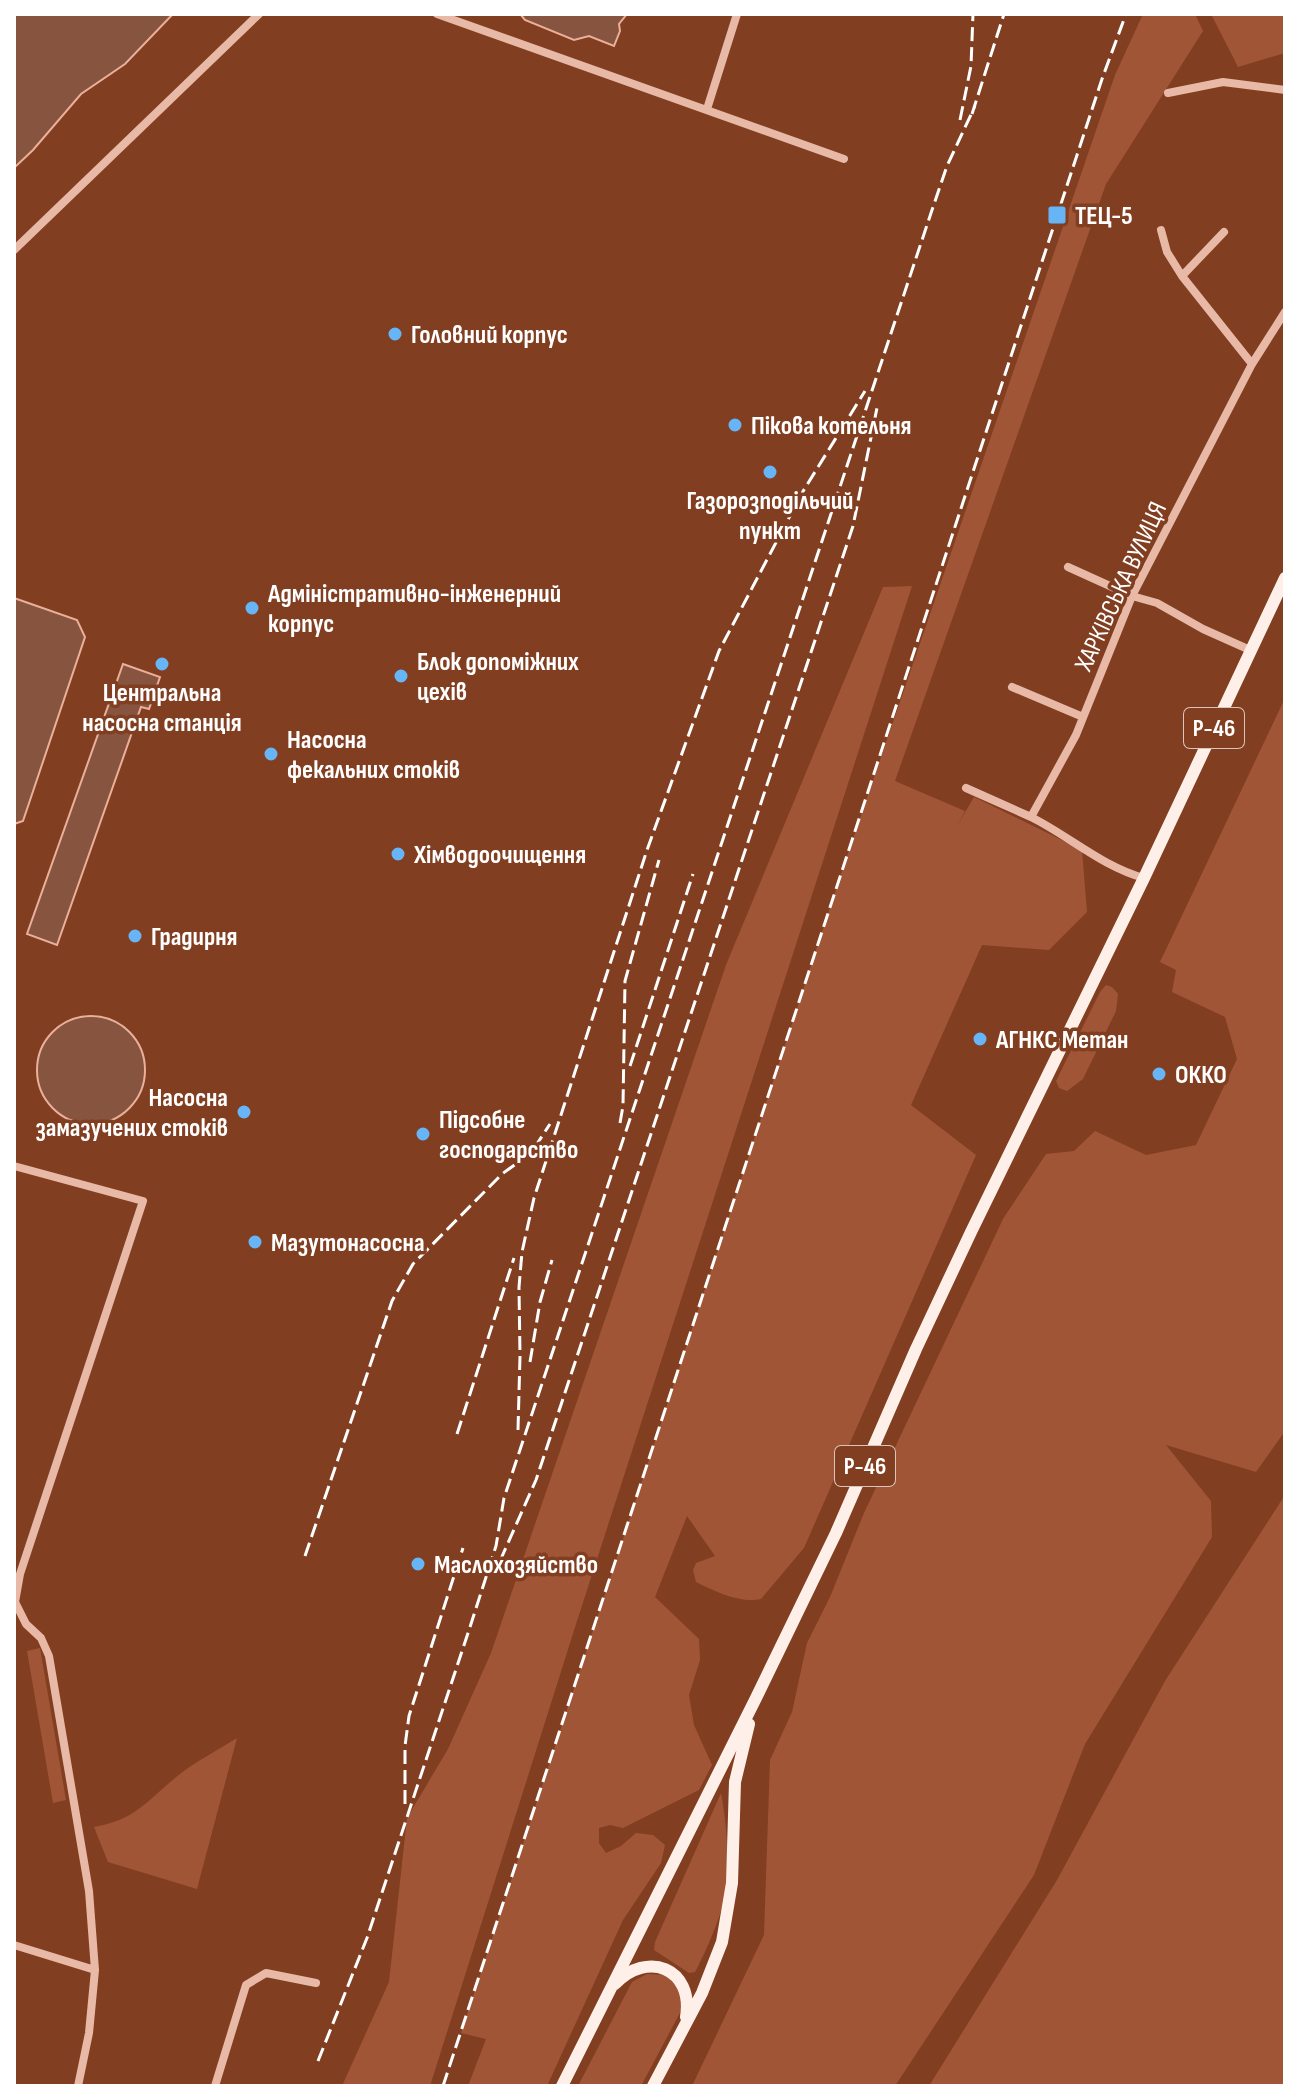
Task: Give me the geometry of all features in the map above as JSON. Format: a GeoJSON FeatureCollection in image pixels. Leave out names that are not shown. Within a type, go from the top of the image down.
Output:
{"type":"FeatureCollection","features":[{"type":"Feature","properties":{"kind":"main road","name":"Р-46"},"geometry":{"type":"LineString","coordinates":[[562,2086],[836,1533],[965,1245],[1144,878],[1285,578]]}},
{"type":"Feature","properties":{"kind":"main road","name":"Р-46"},"geometry":{"type":"LineString","coordinates":[[653,2086],[683,2032],[713,1966],[725,1927],[732,1883],[735,1782],[756,1698]]}},
{"type":"Feature","properties":{"kind":"main road"},"geometry":{"type":"LineString","coordinates":[[605,1998],[629,1972],[646,1966],[664,1969],[680,1980],[685,1990],[688,2008],[683,2032]]}},
{"type":"Feature","properties":{"kind":"street"},"geometry":{"type":"LineString","coordinates":[[14,250],[259,14]]}},
{"type":"Feature","properties":{"kind":"street"},"geometry":{"type":"LineString","coordinates":[[437,14],[844,159]]}},
{"type":"Feature","properties":{"kind":"street"},"geometry":{"type":"LineString","coordinates":[[707,109],[737,14]]}},
{"type":"Feature","properties":{"kind":"street"},"geometry":{"type":"LineString","coordinates":[[1168,93],[1223,82],[1285,90]]}},
{"type":"Feature","properties":{"kind":"street"},"geometry":{"type":"LineString","coordinates":[[1161,230],[1167,252],[1182,276],[1252,364]]}},
{"type":"Feature","properties":{"kind":"street"},"geometry":{"type":"LineString","coordinates":[[1182,276],[1224,232]]}},
{"type":"Feature","properties":{"kind":"street","name":"ХАРКІВСЬКА ВУЛИЦЯ"},"geometry":{"type":"LineString","coordinates":[[1031,817],[1076,735],[1132,596],[1252,364],[1285,312]]}},
{"type":"Feature","properties":{"kind":"street"},"geometry":{"type":"LineString","coordinates":[[1068,567],[1132,596],[1157,603],[1203,629],[1250,650]]}},
{"type":"Feature","properties":{"kind":"street"},"geometry":{"type":"LineString","coordinates":[[1012,687],[1083,717]]}},
{"type":"Feature","properties":{"kind":"street"},"geometry":{"type":"LineString","coordinates":[[966,788],[1061,832],[1121,872],[1144,878]]}},
{"type":"Feature","properties":{"kind":"street"},"geometry":{"type":"LineString","coordinates":[[14,1166],[143,1201],[20,1574],[15,1602],[26,1624],[41,1638],[49,1656],[89,1891],[95,1970],[89,2033],[78,2086]]}},
{"type":"Feature","properties":{"kind":"street"},"geometry":{"type":"LineString","coordinates":[[14,1945],[95,1970]]}},
{"type":"Feature","properties":{"kind":"street"},"geometry":{"type":"LineString","coordinates":[[215,2086],[246,1985],[266,1973],[316,1983]]}},
{"type":"Feature","properties":{"kind":"shaded area"},"geometry":{"type":"Polygon","coordinates":[[[14,14],[173,14],[125,64],[81,94],[14,168],[14,14]]]}},
{"type":"Feature","properties":{"kind":"shaded area"},"geometry":{"type":"Polygon","coordinates":[[[520,14],[627,14],[619,24],[620,31],[614,46],[589,36],[574,40],[525,20],[520,14]]]}},
{"type":"Feature","properties":{"kind":"shaded area"},"geometry":{"type":"Polygon","coordinates":[[[1143,14],[1195,14],[1203,31],[1106,184],[895,781],[965,811],[957,826],[974,797],[1082,850],[1087,912],[1049,950],[982,945],[911,1105],[976,1155],[804,1548],[761,1599],[736,1598],[696,1582],[693,1570],[696,1563],[715,1556],[687,1516],[655,1597],[699,1639],[700,1660],[689,1695],[694,1725],[712,1765],[699,1790],[623,1828],[610,1825],[599,1828],[599,1843],[606,1853],[621,1846],[636,1833],[653,1835],[665,1845],[661,1863],[623,1920],[547,2086],[468,2086],[486,2039],[461,2033],[843,868],[1115,75],[1143,14]]]}},
{"type":"Feature","properties":{"kind":"shaded area"},"geometry":{"type":"Polygon","coordinates":[[[1211,14],[1285,14],[1285,53],[1238,67],[1211,14]]]}},
{"type":"Feature","properties":{"kind":"shaded area"},"geometry":{"type":"Polygon","coordinates":[[[912,586],[430,2086],[342,2086],[389,1982],[407,1818],[448,1749],[491,1653],[726,965],[883,587],[912,586]]]}},
{"type":"Feature","properties":{"kind":"shaded area"},"geometry":{"type":"Polygon","coordinates":[[[14,598],[77,620],[85,637],[23,821],[14,824],[14,598]]]}},
{"type":"Feature","properties":{"kind":"shaded area"},"geometry":{"type":"Polygon","coordinates":[[[123,664],[160,677],[149,709],[141,707],[57,945],[27,934],[123,664]]]}},
{"type":"Feature","properties":{"kind":"shaded area"},"geometry":{"type":"Polygon","coordinates":[[[1285,698],[1285,1431],[1256,1472],[1166,1445],[1211,1501],[1212,1537],[1085,1744],[1034,1875],[895,2086],[692,2086],[764,1935],[770,1760],[792,1712],[807,1643],[830,1597],[864,1513],[1003,1219],[1046,1154],[1074,1151],[1095,1131],[1146,1155],[1196,1145],[1237,1059],[1225,1017],[1172,992],[1176,970],[1160,962],[1285,698]]]}},
{"type":"Feature","properties":{"kind":"shaded area"},"geometry":{"type":"Polygon","coordinates":[[[1106,985],[1118,994],[1116,1011],[1083,1079],[1067,1091],[1059,1088],[1056,1081],[1106,985]]]}},
{"type":"Feature","properties":{"kind":"shaded area"},"geometry":{"type":"Polygon","coordinates":[[[91,1016],[112,1020],[130,1031],[141,1049],[145,1070],[141,1091],[130,1109],[112,1120],[91,1124],[70,1120],[52,1109],[41,1091],[37,1070],[41,1049],[52,1031],[70,1020],[91,1016]]]}},
{"type":"Feature","properties":{"kind":"shaded area"},"geometry":{"type":"Polygon","coordinates":[[[1285,1495],[1285,2086],[929,2086],[1057,1880],[1165,1681],[1285,1495]]]}},
{"type":"Feature","properties":{"kind":"shaded area"},"geometry":{"type":"Polygon","coordinates":[[[40,1648],[66,1800],[53,1803],[27,1651],[40,1648]]]}},
{"type":"Feature","properties":{"kind":"shaded area"},"geometry":{"type":"Polygon","coordinates":[[[237,1738],[197,1889],[108,1862],[94,1827],[134,1812],[184,1771],[237,1738]]]}},
{"type":"Feature","properties":{"kind":"shaded area"},"geometry":{"type":"Polygon","coordinates":[[[721,1793],[726,1825],[726,1892],[705,1952],[695,1972],[689,1973],[654,1950],[655,1942],[721,1793]]]}},
{"type":"Feature","properties":{"kind":"shaded area"},"geometry":{"type":"Polygon","coordinates":[[[647,1974],[665,1975],[681,1988],[682,2009],[641,2086],[578,2086],[632,1982],[647,1974]]]}},
{"type":"Feature","properties":{"kind":"railway"},"geometry":{"type":"LineString","coordinates":[[960,120],[971,66],[973,14]]}},
{"type":"Feature","properties":{"kind":"railway"},"geometry":{"type":"LineString","coordinates":[[972,114],[1004,14]]}},
{"type":"Feature","properties":{"kind":"railway"},"geometry":{"type":"LineString","coordinates":[[443,2086],[1102,79],[1126,14]]}},
{"type":"Feature","properties":{"kind":"railway"},"geometry":{"type":"LineString","coordinates":[[318,2061],[367,1938],[496,1546],[504,1498],[932,210],[947,166],[975,106]]}},
{"type":"Feature","properties":{"kind":"railway"},"geometry":{"type":"LineString","coordinates":[[518,1430],[519,1287],[522,1252],[534,1198],[647,850],[719,651],[802,493],[865,391]]}},
{"type":"Feature","properties":{"kind":"railway"},"geometry":{"type":"LineString","coordinates":[[500,1561],[536,1480],[853,526],[878,403]]}},
{"type":"Feature","properties":{"kind":"railway"},"geometry":{"type":"LineString","coordinates":[[620,1123],[625,981],[659,860]]}},
{"type":"Feature","properties":{"kind":"railway"},"geometry":{"type":"LineString","coordinates":[[630,1066],[693,874]]}},
{"type":"Feature","properties":{"kind":"railway"},"geometry":{"type":"LineString","coordinates":[[305,1556],[392,1301],[413,1264],[502,1174],[531,1153],[550,1124]]}},
{"type":"Feature","properties":{"kind":"railway"},"geometry":{"type":"LineString","coordinates":[[457,1434],[514,1258]]}},
{"type":"Feature","properties":{"kind":"railway"},"geometry":{"type":"LineString","coordinates":[[530,1362],[540,1302],[552,1260]]}},
{"type":"Feature","properties":{"kind":"railway"},"geometry":{"type":"LineString","coordinates":[[405,1804],[405,1746],[409,1716],[463,1548]]}},
{"type":"Feature","properties":{"kind":"place","name":"ТЕЦ-5"},"geometry":{"type":"Point","coordinates":[1057,215]}},
{"type":"Feature","properties":{"kind":"place","name":"Головний корпус"},"geometry":{"type":"Point","coordinates":[395,334]}},
{"type":"Feature","properties":{"kind":"place","name":"Пікова котельня"},"geometry":{"type":"Point","coordinates":[735,425]}},
{"type":"Feature","properties":{"kind":"place","name":"Газорозподільчий пункт"},"geometry":{"type":"Point","coordinates":[770,472]}},
{"type":"Feature","properties":{"kind":"place","name":"Адміністративно-інженерний корпус"},"geometry":{"type":"Point","coordinates":[252,608]}},
{"type":"Feature","properties":{"kind":"place","name":"Центральна насосна станція"},"geometry":{"type":"Point","coordinates":[162,664]}},
{"type":"Feature","properties":{"kind":"place","name":"Блок допоміжних цехів"},"geometry":{"type":"Point","coordinates":[401,676]}},
{"type":"Feature","properties":{"kind":"place","name":"Насосна фекальних стоків"},"geometry":{"type":"Point","coordinates":[271,754]}},
{"type":"Feature","properties":{"kind":"place","name":"Хімводоочищення"},"geometry":{"type":"Point","coordinates":[398,854]}},
{"type":"Feature","properties":{"kind":"place","name":"Градирня"},"geometry":{"type":"Point","coordinates":[135,936]}},
{"type":"Feature","properties":{"kind":"place","name":"АГНКС Метан"},"geometry":{"type":"Point","coordinates":[980,1039]}},
{"type":"Feature","properties":{"kind":"place","name":"ОККО"},"geometry":{"type":"Point","coordinates":[1159,1074]}},
{"type":"Feature","properties":{"kind":"place","name":"Насосна замазучених стоків"},"geometry":{"type":"Point","coordinates":[244,1112]}},
{"type":"Feature","properties":{"kind":"place","name":"Підсобне господарство"},"geometry":{"type":"Point","coordinates":[423,1134]}},
{"type":"Feature","properties":{"kind":"place","name":"Мазутонасосна"},"geometry":{"type":"Point","coordinates":[255,1242]}},
{"type":"Feature","properties":{"kind":"place","name":"Маслохозяйство"},"geometry":{"type":"Point","coordinates":[418,1564]}}]}
